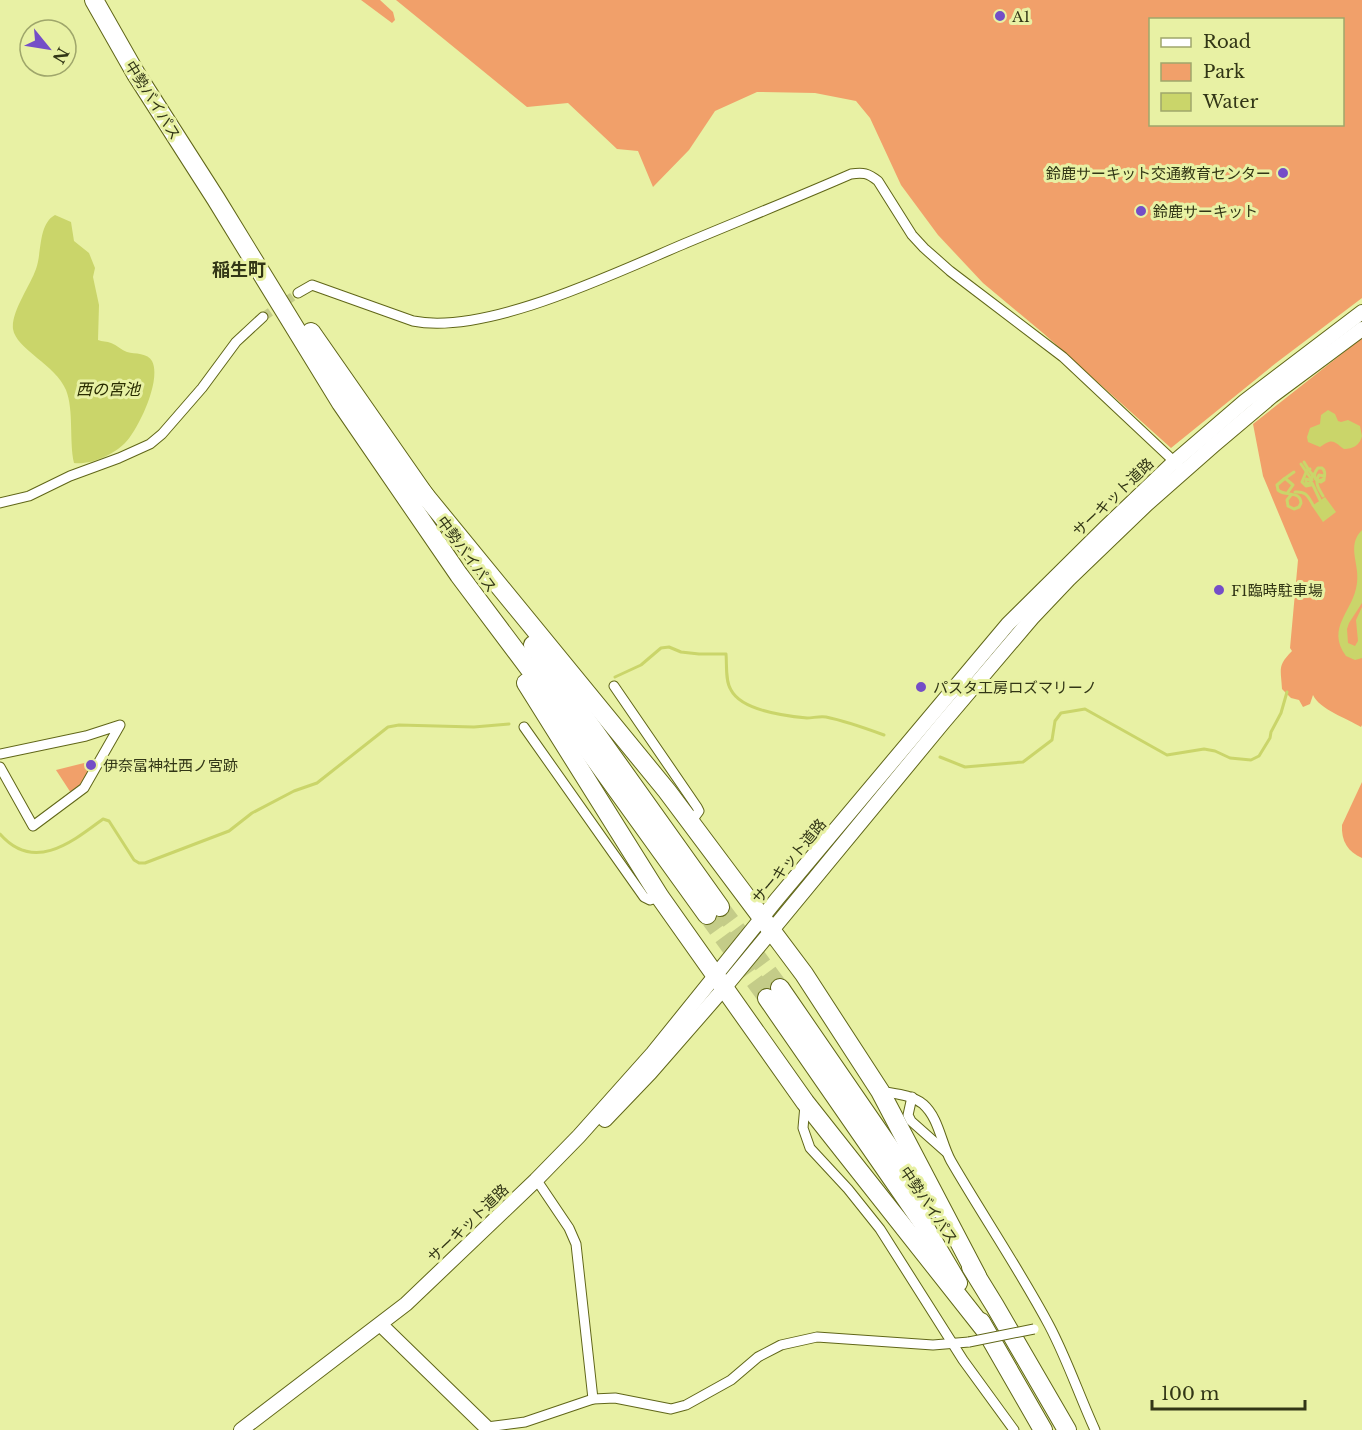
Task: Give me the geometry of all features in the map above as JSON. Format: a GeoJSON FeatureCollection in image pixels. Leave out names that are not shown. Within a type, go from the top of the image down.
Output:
{"type":"FeatureCollection","features":[{"type":"Feature","properties":{"kind":"highway","name":"中勢バイパス"},"geometry":{"type":"LineString","coordinates":[[98,8],[136,74],[341,403],[486,611],[714,911],[216,199]]}},
{"type":"Feature","properties":{"kind":"highway"},"geometry":{"type":"LineString","coordinates":[[419,488],[691,822],[804,974],[880,1091],[977,1276]]}},
{"type":"Feature","properties":{"kind":"highway"},"geometry":{"type":"LineString","coordinates":[[486,611],[526,682],[660,897],[805,1102],[985,1330]]}},
{"type":"Feature","properties":{"kind":"highway","name":"中勢バイパス"},"geometry":{"type":"LineString","coordinates":[[1043,1430],[922,1222],[773,993],[872,1119],[977,1276],[1066,1430]]}},
{"type":"Feature","properties":{"kind":"street"},"geometry":{"type":"LineString","coordinates":[[298,294],[312,285],[427,324],[439,325],[500,314],[559,296],[851,174],[861,172],[878,181],[912,235],[924,248],[950,271],[1063,357],[1180,466]]}},
{"type":"Feature","properties":{"kind":"street","name":"サーキット道路"},"geometry":{"type":"LineString","coordinates":[[1180,466],[1245,401],[1362,312]]}},
{"type":"Feature","properties":{"kind":"street"},"geometry":{"type":"LineString","coordinates":[[0,503],[29,496],[70,476],[150,444],[162,434],[202,388],[236,342],[263,317]]}},
{"type":"Feature","properties":{"kind":"street","name":"サーキット道路"},"geometry":{"type":"LineString","coordinates":[[241,1430],[406,1304],[579,1136],[721,981],[1008,624],[1105,528],[1180,466],[1362,329]]}},
{"type":"Feature","properties":{"kind":"street"},"geometry":{"type":"LineString","coordinates":[[614,686],[697,807],[698,815],[691,822]]}},
{"type":"Feature","properties":{"kind":"street"},"geometry":{"type":"LineString","coordinates":[[0,754],[86,736],[120,725],[84,788],[33,826],[0,767]]}},
{"type":"Feature","properties":{"kind":"street"},"geometry":{"type":"LineString","coordinates":[[524,727],[644,897],[650,900],[660,897]]}},
{"type":"Feature","properties":{"kind":"street"},"geometry":{"type":"LineString","coordinates":[[406,1304],[459,1262],[540,1185],[650,1073],[721,981]]}},
{"type":"Feature","properties":{"kind":"street"},"geometry":{"type":"LineString","coordinates":[[880,1091],[912,1097],[932,1114],[947,1153],[982,1215],[1027,1285],[1049,1326],[1095,1430]]}},
{"type":"Feature","properties":{"kind":"street"},"geometry":{"type":"LineString","coordinates":[[912,1097],[908,1115],[911,1121],[947,1153]]}},
{"type":"Feature","properties":{"kind":"street"},"geometry":{"type":"LineString","coordinates":[[805,1102],[803,1128],[810,1148],[848,1189],[880,1229],[953,1345],[1014,1430]]}},
{"type":"Feature","properties":{"kind":"street"},"geometry":{"type":"LineString","coordinates":[[540,1185],[569,1228],[576,1244],[593,1399]]}},
{"type":"Feature","properties":{"kind":"street"},"geometry":{"type":"LineString","coordinates":[[381,1325],[488,1429],[512,1426],[593,1399],[615,1398],[671,1409],[686,1405],[731,1380],[758,1357],[773,1349],[817,1337],[953,1345],[1034,1329]]}},
{"type":"Feature","properties":{"kind":"green space"},"geometry":{"type":"Polygon","coordinates":[[[361,0],[380,0],[393,12],[395,20],[392,23],[361,0]]]}},
{"type":"Feature","properties":{"kind":"green space","name":"鈴鹿サーキット"},"geometry":{"type":"Polygon","coordinates":[[[396,0],[1362,0],[1362,298],[1276,363],[1171,448],[1043,333],[983,283],[938,235],[901,185],[870,118],[856,101],[815,93],[757,92],[715,111],[689,150],[653,187],[638,151],[617,149],[568,103],[527,107],[396,0]]]}},
{"type":"Feature","properties":{"kind":"green space"},"geometry":{"type":"Polygon","coordinates":[[[1362,338],[1361,727],[1321,705],[1313,695],[1310,704],[1303,707],[1299,700],[1291,698],[1282,689],[1282,664],[1292,651],[1290,648],[1298,560],[1263,476],[1253,424],[1362,338]]]}},
{"type":"Feature","properties":{"kind":"green space"},"geometry":{"type":"Polygon","coordinates":[[[96,760],[82,786],[71,793],[56,770],[96,760]]]}},
{"type":"Feature","properties":{"kind":"green space"},"geometry":{"type":"Polygon","coordinates":[[[1362,782],[1362,858],[1346,845],[1342,825],[1362,782]]]}},
{"type":"Feature","properties":{"kind":"water","name":"西の宮池"},"geometry":{"type":"Polygon","coordinates":[[[55,215],[71,222],[74,241],[89,253],[95,268],[93,277],[99,305],[98,340],[109,342],[127,352],[148,356],[154,369],[154,380],[147,404],[130,437],[114,451],[101,458],[81,463],[74,463],[70,407],[66,390],[54,373],[21,343],[13,329],[18,307],[36,269],[43,232],[55,215]]]}},
{"type":"Feature","properties":{"kind":"water"},"geometry":{"type":"Polygon","coordinates":[[[1328,410],[1335,414],[1338,421],[1348,420],[1360,426],[1362,436],[1356,446],[1344,449],[1333,442],[1328,442],[1320,447],[1308,442],[1310,428],[1320,424],[1321,415],[1328,410]]]}},
{"type":"Feature","properties":{"kind":"water"},"geometry":{"type":"Polygon","coordinates":[[[1325,497],[1336,512],[1323,522],[1312,506],[1325,497]]]}},
{"type":"Feature","properties":{"kind":"water"},"geometry":{"type":"Polygon","coordinates":[[[1362,530],[1362,603],[1347,629],[1348,643],[1355,646],[1358,641],[1356,620],[1362,607],[1362,658],[1355,660],[1346,656],[1340,646],[1338,636],[1339,628],[1355,593],[1357,576],[1354,549],[1357,536],[1362,530]]]}},
{"type":"Feature","properties":{"kind":"waterway"},"geometry":{"type":"LineString","coordinates":[[1304,462],[1312,475],[1314,477],[1317,479],[1319,481],[1324,479],[1324,477],[1325,476],[1324,470],[1318,468],[1315,475],[1315,477],[1315,479],[1316,480],[1318,481],[1321,482],[1324,480],[1324,476],[1319,475],[1318,478],[1317,481],[1323,496]]}},
{"type":"Feature","properties":{"kind":"waterway"},"geometry":{"type":"LineString","coordinates":[[1301,464],[1312,480]]}},
{"type":"Feature","properties":{"kind":"waterway"},"geometry":{"type":"LineString","coordinates":[[1310,469],[1307,470],[1302,482],[1306,486],[1311,485]]}},
{"type":"Feature","properties":{"kind":"waterway"},"geometry":{"type":"LineString","coordinates":[[1284,479],[1294,472]]}},
{"type":"Feature","properties":{"kind":"waterway"},"geometry":{"type":"LineString","coordinates":[[1310,480],[1306,479],[1306,484],[1310,483],[1313,474]]}},
{"type":"Feature","properties":{"kind":"waterway"},"geometry":{"type":"LineString","coordinates":[[1284,479],[1277,485],[1278,490],[1298,496],[1301,503],[1299,507],[1294,509],[1288,506],[1287,500],[1291,495]]}},
{"type":"Feature","properties":{"kind":"waterway"},"geometry":{"type":"LineString","coordinates":[[1286,479],[1293,485],[1288,492]]}},
{"type":"Feature","properties":{"kind":"waterway"},"geometry":{"type":"LineString","coordinates":[[1312,483],[1320,500]]}},
{"type":"Feature","properties":{"kind":"waterway"},"geometry":{"type":"LineString","coordinates":[[1295,492],[1302,492],[1313,505]]}},
{"type":"Feature","properties":{"kind":"waterway"},"geometry":{"type":"LineString","coordinates":[[615,677],[641,665],[661,648],[669,647],[681,652],[699,654],[726,654],[729,686],[744,703],[776,714],[833,719],[884,735]]}},
{"type":"Feature","properties":{"kind":"waterway"},"geometry":{"type":"LineString","coordinates":[[940,757],[965,767],[1023,762],[1052,740],[1055,721],[1061,713],[1085,709],[1167,755],[1204,749],[1230,758],[1251,760],[1259,756],[1270,738],[1287,692]]}},
{"type":"Feature","properties":{"kind":"waterway"},"geometry":{"type":"LineString","coordinates":[[0,834],[13,845],[26,851],[53,850],[79,837],[103,819],[109,821],[134,860],[145,863],[229,831],[252,813],[294,791],[317,783],[388,727],[399,725],[474,727],[509,724]]}},
{"type":"Feature","properties":{"kind":"tunnel"},"geometry":{"type":"LineString","coordinates":[[263,317],[298,293]]}},
{"type":"Feature","properties":{"kind":"tunnel"},"geometry":{"type":"LineString","coordinates":[[720,907],[780,988]]}},
{"type":"Feature","properties":{"kind":"tunnel"},"geometry":{"type":"LineString","coordinates":[[707,915],[767,998]]}},
{"type":"Feature","properties":{"kind":"place","name":"A1"},"geometry":{"type":"Point","coordinates":[1000,16]}},
{"type":"Feature","properties":{"kind":"place","name":"鈴鹿サーキット交通教育センター"},"geometry":{"type":"Point","coordinates":[1283,173]}},
{"type":"Feature","properties":{"kind":"place","name":"鈴鹿サーキット"},"geometry":{"type":"Point","coordinates":[1141,211]}},
{"type":"Feature","properties":{"kind":"place","name":"F1臨時駐車場"},"geometry":{"type":"Point","coordinates":[1219,590]}},
{"type":"Feature","properties":{"kind":"place","name":"パスタ工房ロズマリーノ"},"geometry":{"type":"Point","coordinates":[921,687]}},
{"type":"Feature","properties":{"kind":"place","name":"伊奈冨神社西ノ宮跡"},"geometry":{"type":"Point","coordinates":[91,765]}},
{"type":"Feature","properties":{"kind":"district","name":"稲生町"},"geometry":{"type":"Point","coordinates":[239,270]}}]}
